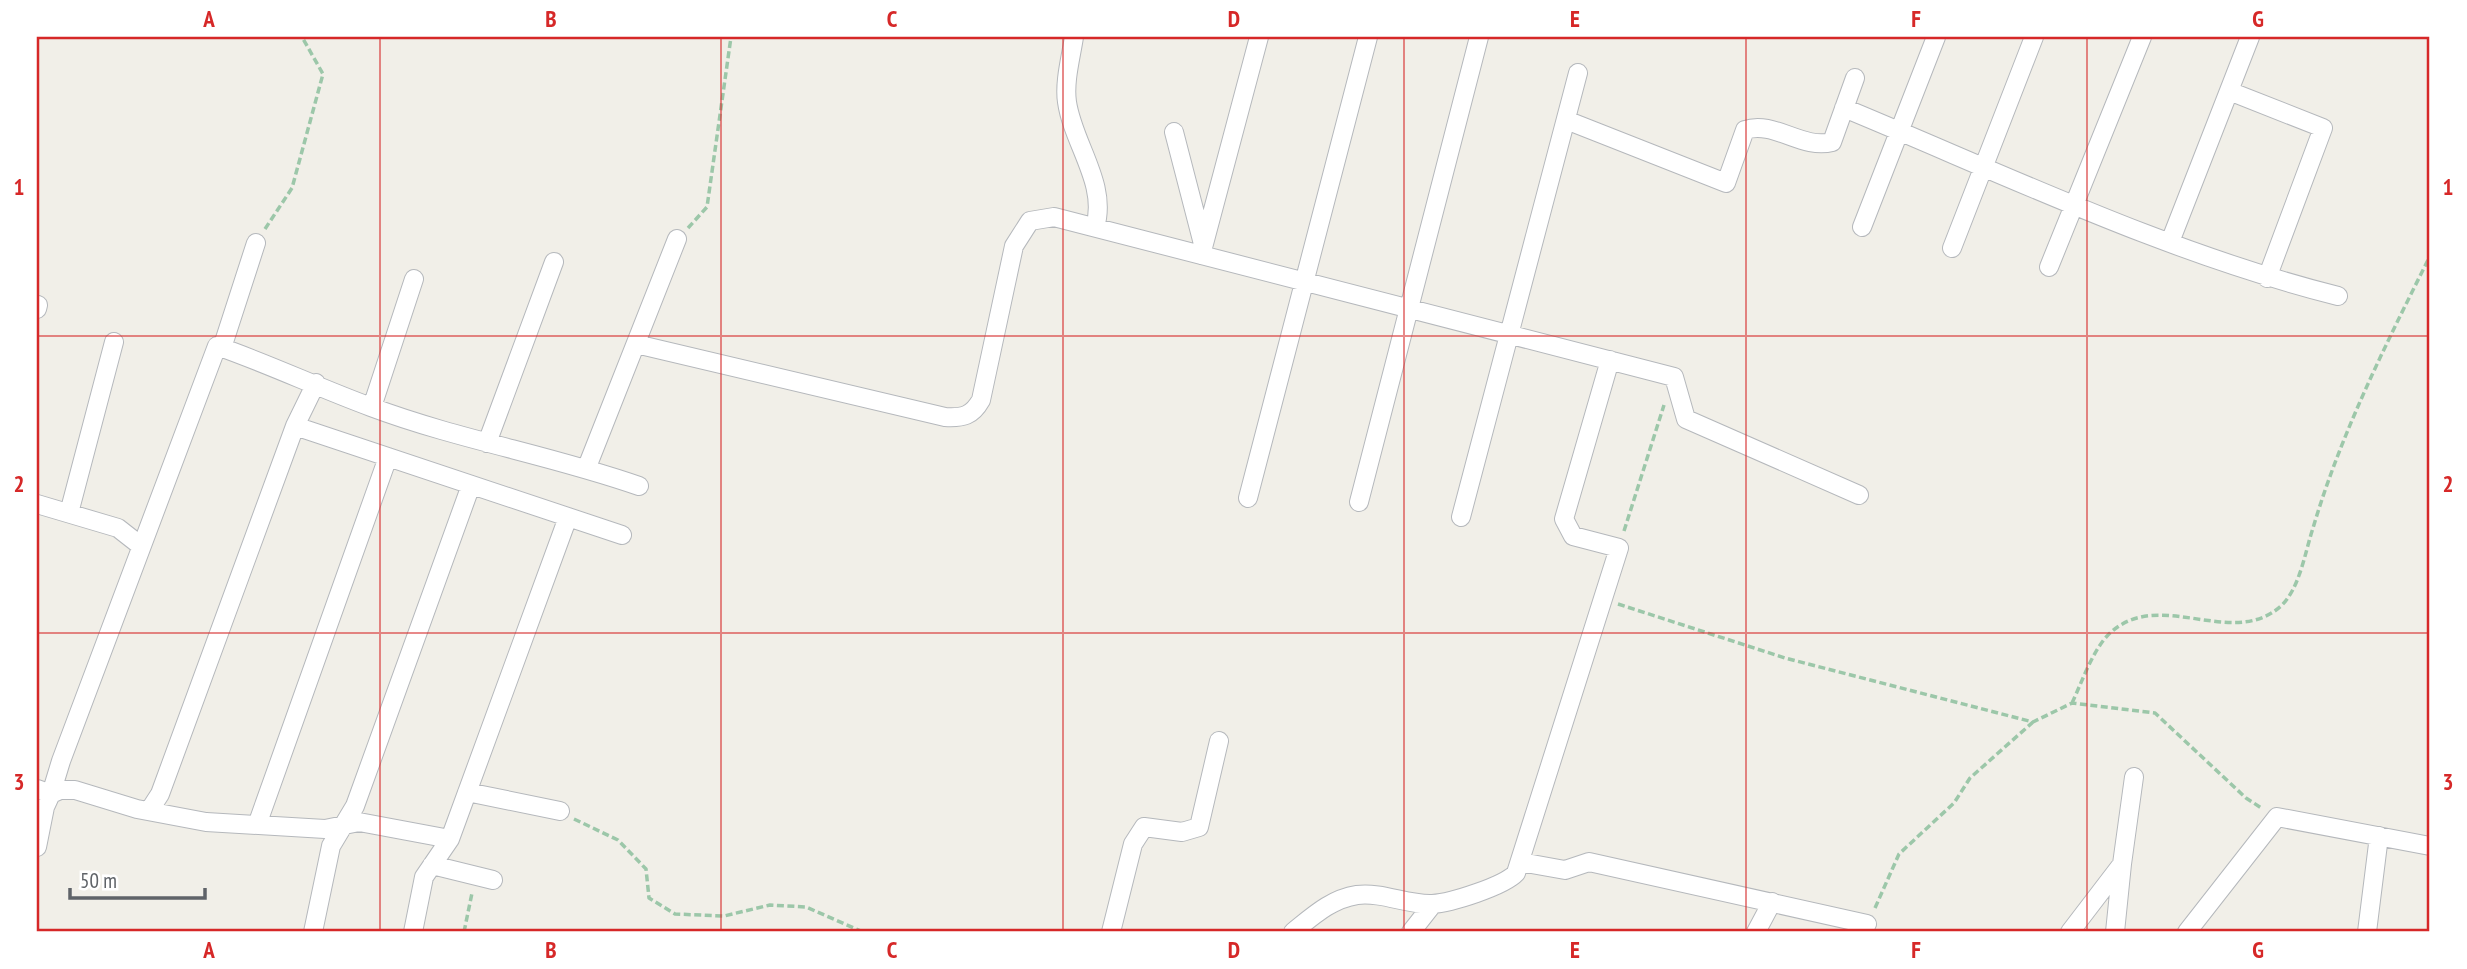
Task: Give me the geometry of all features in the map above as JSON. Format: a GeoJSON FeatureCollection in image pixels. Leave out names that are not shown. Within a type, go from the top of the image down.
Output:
{"type":"FeatureCollection","features":[{"type":"Feature","properties":{"kind":"street"},"geometry":{"type":"LineString","coordinates":[[1074,37],[1066,101],[1095,184],[1099,213],[1095,227]]}},
{"type":"Feature","properties":{"kind":"street"},"geometry":{"type":"LineString","coordinates":[[1202,250],[1259,37]]}},
{"type":"Feature","properties":{"kind":"street"},"geometry":{"type":"LineString","coordinates":[[1248,498],[1368,37]]}},
{"type":"Feature","properties":{"kind":"street"},"geometry":{"type":"LineString","coordinates":[[1359,502],[1479,37]]}},
{"type":"Feature","properties":{"kind":"street"},"geometry":{"type":"LineString","coordinates":[[1862,227],[1936,37]]}},
{"type":"Feature","properties":{"kind":"street"},"geometry":{"type":"LineString","coordinates":[[1952,248],[2034,37]]}},
{"type":"Feature","properties":{"kind":"street"},"geometry":{"type":"LineString","coordinates":[[2049,267],[2142,37]]}},
{"type":"Feature","properties":{"kind":"street"},"geometry":{"type":"LineString","coordinates":[[2170,242],[2250,37]]}},
{"type":"Feature","properties":{"kind":"street"},"geometry":{"type":"LineString","coordinates":[[1461,517],[1578,73]]}},
{"type":"Feature","properties":{"kind":"street"},"geometry":{"type":"LineString","coordinates":[[1566,120],[1726,183],[1745,130],[1757,126],[1818,146],[1832,142],[1855,78]]}},
{"type":"Feature","properties":{"kind":"street"},"geometry":{"type":"LineString","coordinates":[[2229,91],[2323,128],[2267,278]]}},
{"type":"Feature","properties":{"kind":"street"},"geometry":{"type":"LineString","coordinates":[[1844,108],[2170,242],[2267,278],[2338,296]]}},
{"type":"Feature","properties":{"kind":"street"},"geometry":{"type":"LineString","coordinates":[[1174,132],[1202,250]]}},
{"type":"Feature","properties":{"kind":"street"},"geometry":{"type":"LineString","coordinates":[[636,344],[945,417],[960,418],[974,413],[981,400],[1014,246],[1030,221],[1054,218],[1202,250],[1304,281],[1674,376],[1686,419],[1859,495]]}},
{"type":"Feature","properties":{"kind":"street"},"geometry":{"type":"LineString","coordinates":[[586,467],[677,239]]}},
{"type":"Feature","properties":{"kind":"street"},"geometry":{"type":"LineString","coordinates":[[222,348],[256,243]]}},
{"type":"Feature","properties":{"kind":"street"},"geometry":{"type":"LineString","coordinates":[[487,443],[554,262]]}},
{"type":"Feature","properties":{"kind":"street"},"geometry":{"type":"LineString","coordinates":[[372,407],[414,279]]}},
{"type":"Feature","properties":{"kind":"street"},"geometry":{"type":"LineString","coordinates":[[69,513],[114,342]]}},
{"type":"Feature","properties":{"kind":"street"},"geometry":{"type":"LineString","coordinates":[[37,847],[45,807],[44,792],[61,761],[217,346],[372,407],[487,443],[586,467],[639,486]]}},
{"type":"Feature","properties":{"kind":"street"},"geometry":{"type":"LineString","coordinates":[[1293,932],[1324,907],[1356,895],[1433,904],[1509,881],[1520,862],[1619,548],[1573,536],[1564,519],[1610,360]]}},
{"type":"Feature","properties":{"kind":"street"},"geometry":{"type":"LineString","coordinates":[[149,811],[160,794],[295,426],[316,383]]}},
{"type":"Feature","properties":{"kind":"street"},"geometry":{"type":"LineString","coordinates":[[295,426],[622,535]]}},
{"type":"Feature","properties":{"kind":"street"},"geometry":{"type":"LineString","coordinates":[[257,825],[388,457]]}},
{"type":"Feature","properties":{"kind":"street"},"geometry":{"type":"LineString","coordinates":[[313,932],[331,846],[355,806],[471,485]]}},
{"type":"Feature","properties":{"kind":"street"},"geometry":{"type":"LineString","coordinates":[[37,503],[118,528],[141,546]]}},
{"type":"Feature","properties":{"kind":"street"},"geometry":{"type":"LineString","coordinates":[[413,932],[424,877],[450,839],[568,517]]}},
{"type":"Feature","properties":{"kind":"street"},"geometry":{"type":"LineString","coordinates":[[1111,932],[1133,845],[1144,827],[1182,832],[1199,827],[1219,741]]}},
{"type":"Feature","properties":{"kind":"street"},"geometry":{"type":"LineString","coordinates":[[2115,932],[2134,777]]}},
{"type":"Feature","properties":{"kind":"street"},"geometry":{"type":"LineString","coordinates":[[44,792],[75,790],[149,811],[206,822],[325,829],[359,822],[450,839]]}},
{"type":"Feature","properties":{"kind":"street"},"geometry":{"type":"LineString","coordinates":[[467,793],[560,811]]}},
{"type":"Feature","properties":{"kind":"street"},"geometry":{"type":"LineString","coordinates":[[2187,932],[2277,817],[2430,846]]}},
{"type":"Feature","properties":{"kind":"street"},"geometry":{"type":"LineString","coordinates":[[2367,932],[2379,836]]}},
{"type":"Feature","properties":{"kind":"street"},"geometry":{"type":"LineString","coordinates":[[1520,862],[1565,870],[1589,862],[1867,924]]}},
{"type":"Feature","properties":{"kind":"street"},"geometry":{"type":"LineString","coordinates":[[2070,932],[2122,864]]}},
{"type":"Feature","properties":{"kind":"street"},"geometry":{"type":"LineString","coordinates":[[432,865],[493,880]]}},
{"type":"Feature","properties":{"kind":"street"},"geometry":{"type":"LineString","coordinates":[[1756,932],[1772,902]]}},
{"type":"Feature","properties":{"kind":"street"},"geometry":{"type":"LineString","coordinates":[[1411,932],[1433,904]]}},
{"type":"Feature","properties":{"kind":"path"},"geometry":{"type":"LineString","coordinates":[[256,243],[292,188],[323,74],[302,37]]}},
{"type":"Feature","properties":{"kind":"path"},"geometry":{"type":"LineString","coordinates":[[677,239],[707,207],[731,37]]}},
{"type":"Feature","properties":{"kind":"path"},"geometry":{"type":"LineString","coordinates":[[2072,703],[2109,634],[2136,616],[2162,614],[2224,622],[2259,620],[2282,605],[2296,583],[2342,443],[2430,256]]}},
{"type":"Feature","properties":{"kind":"path"},"geometry":{"type":"LineString","coordinates":[[1619,548],[1674,376]]}},
{"type":"Feature","properties":{"kind":"path"},"geometry":{"type":"LineString","coordinates":[[1603,599],[1785,658],[2033,722]]}},
{"type":"Feature","properties":{"kind":"path"},"geometry":{"type":"LineString","coordinates":[[1867,924],[1899,855],[1954,803],[1970,778],[2033,722],[2072,703],[2155,713],[2246,798],[2277,817]]}},
{"type":"Feature","properties":{"kind":"path"},"geometry":{"type":"LineString","coordinates":[[560,811],[618,840],[646,869],[649,898],[675,914],[724,916],[771,905],[806,907],[863,932]]}},
{"type":"Feature","properties":{"kind":"path"},"geometry":{"type":"LineString","coordinates":[[464,932],[475,875]]}}]}
